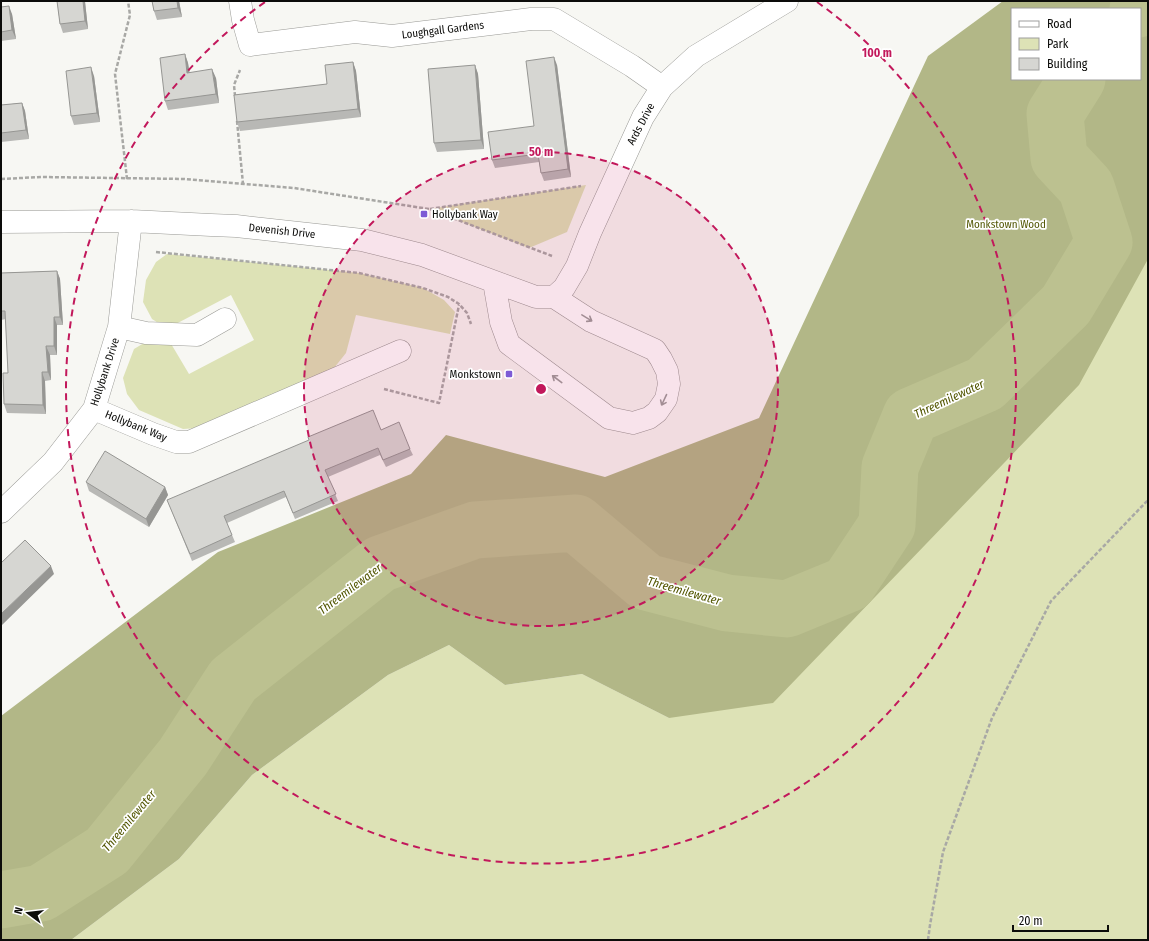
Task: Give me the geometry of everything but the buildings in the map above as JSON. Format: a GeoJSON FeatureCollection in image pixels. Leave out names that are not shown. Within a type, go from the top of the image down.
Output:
{"type":"FeatureCollection","features":[{"type":"Feature","properties":{"kind":"street"},"geometry":{"type":"LineString","coordinates":[[240,1],[243,20],[250,45]]}},
{"type":"Feature","properties":{"kind":"street","name":"Ards Drive"},"geometry":{"type":"LineString","coordinates":[[554,297],[564,288],[577,266],[643,117],[662,87],[696,56],[787,1]]}},
{"type":"Feature","properties":{"kind":"street","name":"Loughgall Gardens"},"geometry":{"type":"LineString","coordinates":[[250,45],[355,32],[392,36],[531,19],[555,10],[662,87]]}},
{"type":"Feature","properties":{"kind":"street","name":"Devenish Drive"},"geometry":{"type":"LineString","coordinates":[[1,222],[131,221],[236,226],[362,240],[422,255],[536,297],[554,297]]}},
{"type":"Feature","properties":{"kind":"street","name":"Hollybank Drive"},"geometry":{"type":"LineString","coordinates":[[1,512],[53,462],[94,409],[119,327],[131,221]]}},
{"type":"Feature","properties":{"kind":"street"},"geometry":{"type":"LineString","coordinates":[[494,282],[502,322],[509,344],[609,418],[633,423],[649,418],[657,412],[666,399],[669,384],[667,370],[655,350],[591,321],[554,297]]}},
{"type":"Feature","properties":{"kind":"street"},"geometry":{"type":"LineString","coordinates":[[119,327],[146,333],[197,335],[225,319]]}},
{"type":"Feature","properties":{"kind":"street","name":"Hollybank Way"},"geometry":{"type":"LineString","coordinates":[[94,409],[176,442],[189,442],[400,351]]}},
{"type":"Feature","properties":{"kind":"path"},"geometry":{"type":"LineString","coordinates":[[127,179],[114,74],[130,15],[128,1]]}},
{"type":"Feature","properties":{"kind":"path"},"geometry":{"type":"LineString","coordinates":[[235,100],[234,85],[250,45]]}},
{"type":"Feature","properties":{"kind":"path"},"geometry":{"type":"LineString","coordinates":[[236,115],[243,184]]}},
{"type":"Feature","properties":{"kind":"path"},"geometry":{"type":"LineString","coordinates":[[1,179],[41,177],[184,179],[294,188],[429,209],[577,266]]}},
{"type":"Feature","properties":{"kind":"path"},"geometry":{"type":"LineString","coordinates":[[429,209],[614,180]]}},
{"type":"Feature","properties":{"kind":"path"},"geometry":{"type":"LineString","coordinates":[[128,250],[359,273],[423,288],[448,297],[459,304],[466,313],[472,325]]}},
{"type":"Feature","properties":{"kind":"path"},"geometry":{"type":"LineString","coordinates":[[377,387],[439,403],[459,304]]}},
{"type":"Feature","properties":{"kind":"path"},"geometry":{"type":"LineString","coordinates":[[928,940],[943,852],[992,718],[1002,698],[1051,601],[1148,500]]}},
{"type":"Feature","properties":{"kind":"green space","name":"Monkstown Wood"},"geometry":{"type":"Polygon","coordinates":[[[1003,1],[1148,1],[1148,259],[1079,385],[773,703],[669,718],[582,674],[505,685],[449,645],[388,675],[252,775],[179,859],[71,940],[1,940],[1,716],[218,552],[411,474],[446,435],[605,477],[759,418],[928,56],[1003,1]]]}},
{"type":"Feature","properties":{"kind":"green space"},"geometry":{"type":"Polygon","coordinates":[[[586,185],[567,232],[529,248],[429,209],[586,185]]]}},
{"type":"Feature","properties":{"kind":"green space"},"geometry":{"type":"Polygon","coordinates":[[[167,254],[359,273],[423,288],[444,300],[455,312],[450,334],[356,315],[346,353],[334,368],[199,428],[183,429],[139,410],[127,394],[123,378],[134,349],[144,343],[170,342],[189,374],[254,340],[231,295],[172,326],[163,326],[152,319],[143,302],[146,280],[156,262],[167,254]]]}},
{"type":"Feature","properties":{"kind":"green space"},"geometry":{"type":"Polygon","coordinates":[[[1148,256],[1148,940],[71,940],[179,859],[252,775],[388,675],[449,645],[505,685],[582,674],[669,718],[1148,256]]]}},
{"type":"Feature","properties":{"kind":"waterway","name":"Threemilewater"},"geometry":{"type":"LineString","coordinates":[[1139,8],[1147,1]]}},
{"type":"Feature","properties":{"kind":"waterway","name":"Threemilewater"},"geometry":{"type":"LineString","coordinates":[[1,900],[41,893],[107,851],[183,757],[233,680],[380,564],[475,530],[576,523],[646,582],[727,603],[787,609],[848,584],[887,525],[890,467],[911,416],[985,384],[1066,305],[1104,242],[1086,187],[1059,158],[1055,114],[1076,80]]}},
{"type":"Feature","properties":{"kind":"place","name":"Hollybank Way"},"geometry":{"type":"Point","coordinates":[424,214]}},
{"type":"Feature","properties":{"kind":"place","name":"Monkstown"},"geometry":{"type":"Point","coordinates":[509,374]}}]}
